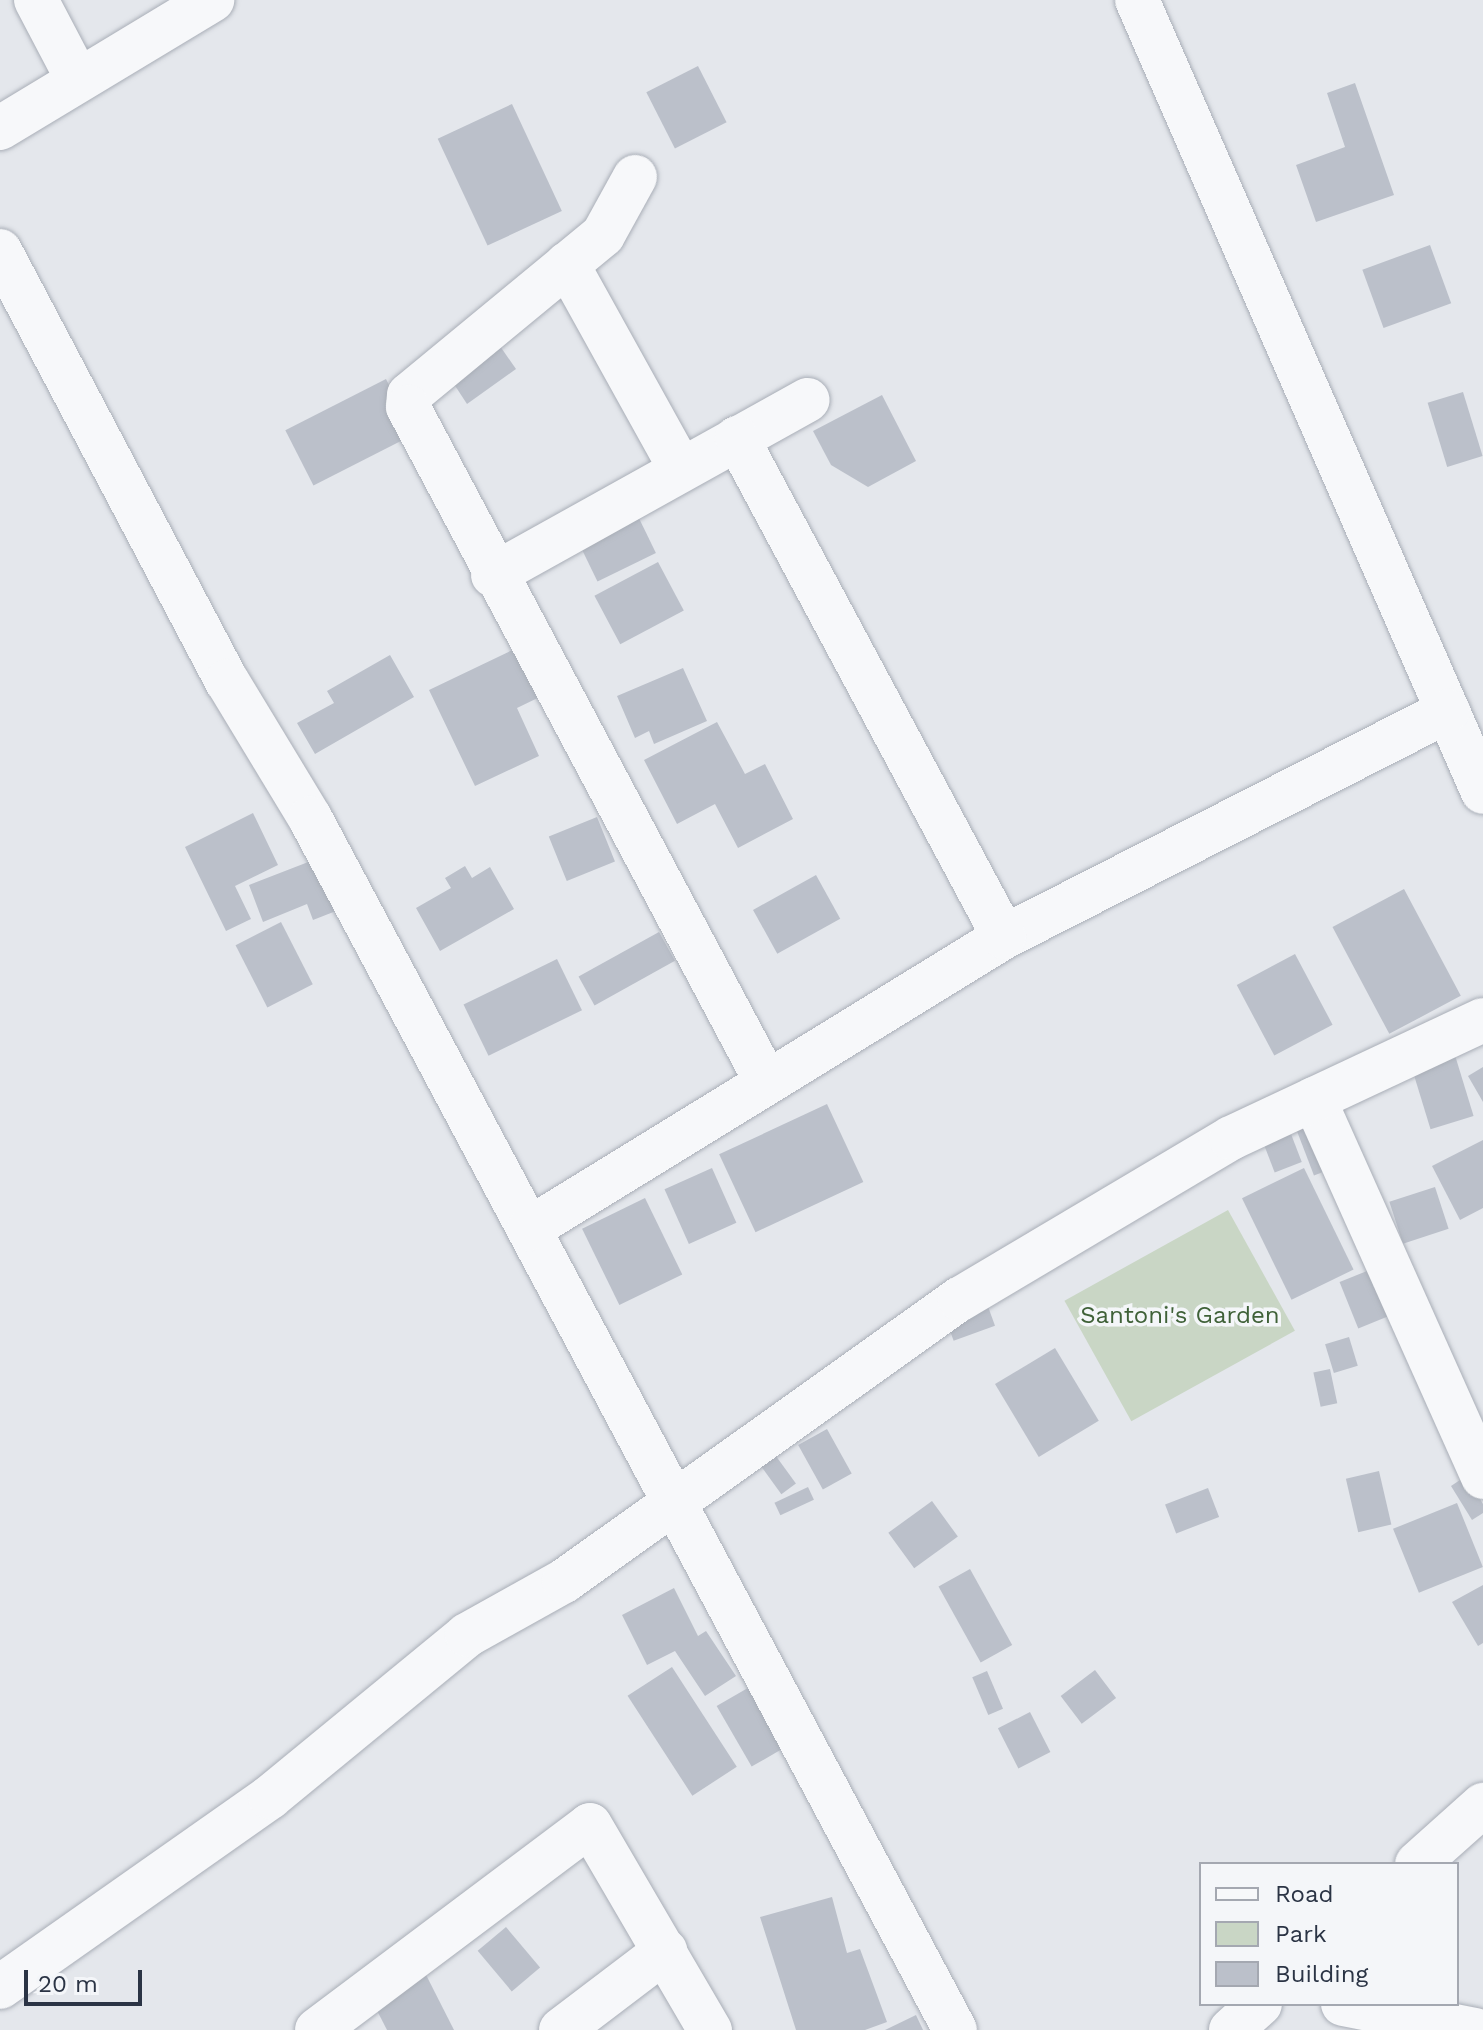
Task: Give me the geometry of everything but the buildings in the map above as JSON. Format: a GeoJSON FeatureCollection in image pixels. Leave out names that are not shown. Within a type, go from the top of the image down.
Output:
{"type":"FeatureCollection","features":[{"type":"Feature","properties":{"kind":"street"},"geometry":{"type":"LineString","coordinates":[[36,0],[78,80]]}},
{"type":"Feature","properties":{"kind":"street"},"geometry":{"type":"LineString","coordinates":[[0,128],[212,0]]}},
{"type":"Feature","properties":{"kind":"street"},"geometry":{"type":"LineString","coordinates":[[1137,0],[1483,792]]}},
{"type":"Feature","properties":{"kind":"street"},"geometry":{"type":"LineString","coordinates":[[635,177],[603,235],[408,400],[413,419],[493,575],[767,1083]]}},
{"type":"Feature","properties":{"kind":"street"},"geometry":{"type":"LineString","coordinates":[[0,251],[227,681],[310,818],[955,2030]]}},
{"type":"Feature","properties":{"kind":"street"},"geometry":{"type":"LineString","coordinates":[[567,264],[681,470]]}},
{"type":"Feature","properties":{"kind":"street"},"geometry":{"type":"LineString","coordinates":[[493,575],[808,400]]}},
{"type":"Feature","properties":{"kind":"street"},"geometry":{"type":"LineString","coordinates":[[737,438],[1004,937]]}},
{"type":"Feature","properties":{"kind":"street"},"geometry":{"type":"LineString","coordinates":[[529,1229],[1004,937],[1448,711]]}},
{"type":"Feature","properties":{"kind":"street"},"geometry":{"type":"LineString","coordinates":[[0,1987],[270,1797],[467,1635],[564,1581],[675,1505],[960,1299],[1231,1138],[1483,1020]]}},
{"type":"Feature","properties":{"kind":"street"},"geometry":{"type":"LineString","coordinates":[[1314,1099],[1483,1477]]}},
{"type":"Feature","properties":{"kind":"street"},"geometry":{"type":"LineString","coordinates":[[1419,1862],[1483,1805]]}},
{"type":"Feature","properties":{"kind":"street"},"geometry":{"type":"LineString","coordinates":[[317,2030],[590,1825],[710,2030]]}},
{"type":"Feature","properties":{"kind":"street"},"geometry":{"type":"LineString","coordinates":[[561,2030],[665,1951]]}},
{"type":"Feature","properties":{"kind":"street"},"geometry":{"type":"LineString","coordinates":[[1231,2030],[1258,2006]]}},
{"type":"Feature","properties":{"kind":"street"},"geometry":{"type":"LineString","coordinates":[[1353,2006],[1475,2030]]}},
{"type":"Feature","properties":{"kind":"green space","name":"Santoni's Garden"},"geometry":{"type":"Polygon","coordinates":[[[1228,1210],[1295,1331],[1131,1421],[1064,1301],[1228,1210]]]}}]}
